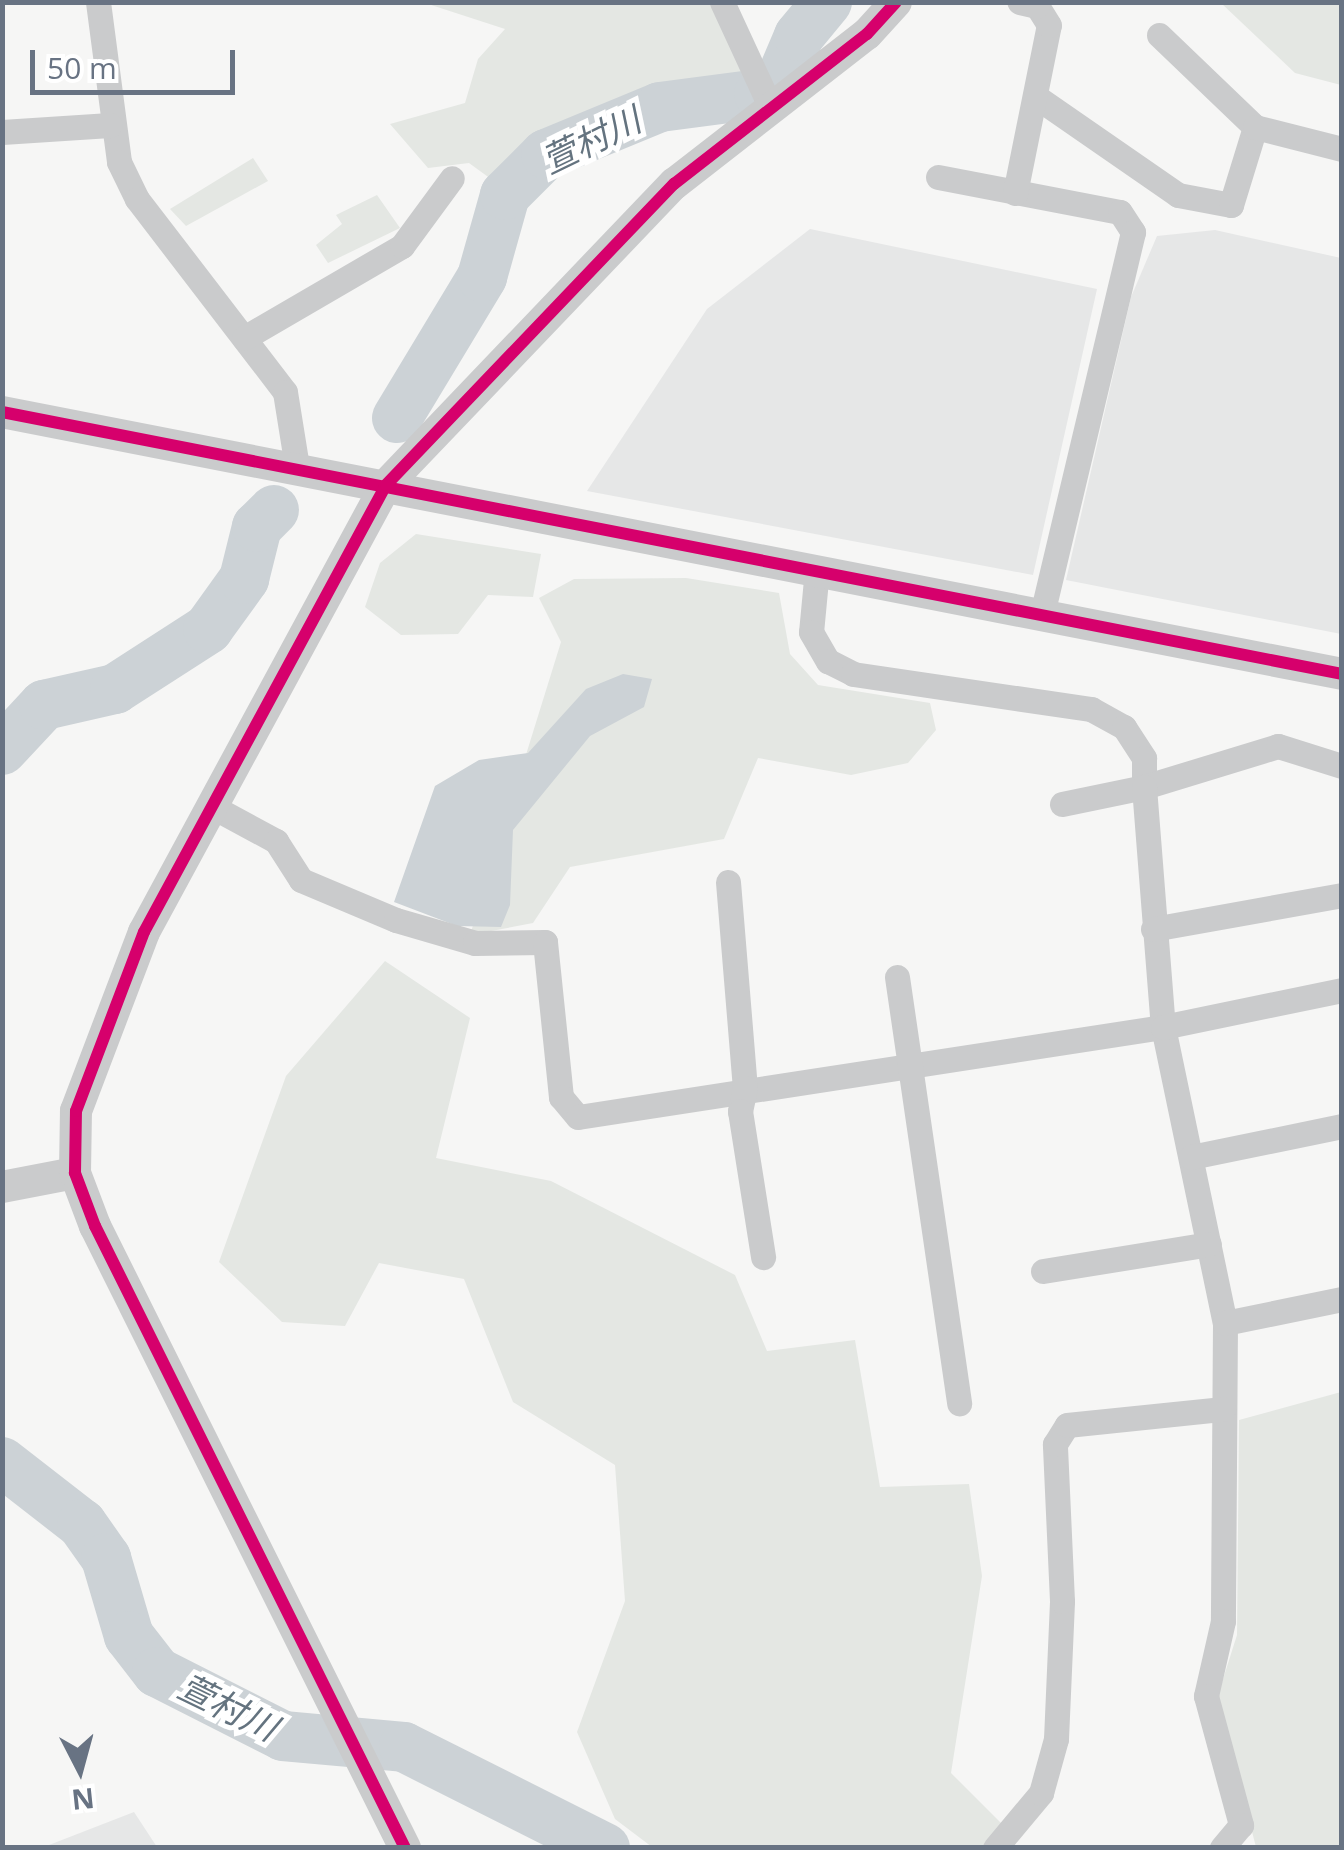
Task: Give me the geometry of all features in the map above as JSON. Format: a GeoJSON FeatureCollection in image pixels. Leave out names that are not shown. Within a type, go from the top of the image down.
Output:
{"type":"FeatureCollection","features":[{"type":"Feature","properties":{"kind":"street"},"geometry":{"type":"LineString","coordinates":[[98,2],[110,126],[137,198],[284,392],[297,467]]}},
{"type":"Feature","properties":{"kind":"street"},"geometry":{"type":"LineString","coordinates":[[722,2],[765,96]]}},
{"type":"Feature","properties":{"kind":"street"},"geometry":{"type":"LineString","coordinates":[[404,1848],[75,1173],[76,1111],[100,1030],[213,807],[386,486],[674,184],[765,96],[896,2]]}},
{"type":"Feature","properties":{"kind":"street"},"geometry":{"type":"LineString","coordinates":[[1016,193],[1049,25],[1037,6],[1018,2]]}},
{"type":"Feature","properties":{"kind":"street"},"geometry":{"type":"LineString","coordinates":[[1159,35],[1255,127],[1342,149]]}},
{"type":"Feature","properties":{"kind":"street"},"geometry":{"type":"LineString","coordinates":[[1035,96],[1178,195],[1230,205],[1255,127]]}},
{"type":"Feature","properties":{"kind":"street"},"geometry":{"type":"LineString","coordinates":[[2,132],[110,126]]}},
{"type":"Feature","properties":{"kind":"street"},"geometry":{"type":"LineString","coordinates":[[938,177],[1120,212],[1132,232],[1042,615]]}},
{"type":"Feature","properties":{"kind":"street"},"geometry":{"type":"LineString","coordinates":[[244,338],[402,246],[452,178]]}},
{"type":"Feature","properties":{"kind":"street"},"geometry":{"type":"LineString","coordinates":[[2,412],[1342,674]]}},
{"type":"Feature","properties":{"kind":"street"},"geometry":{"type":"LineString","coordinates":[[816,569],[811,632],[828,660],[853,674],[1091,710],[1124,728],[1144,758],[1153,929],[1164,1027],[1225,1323],[1223,1621],[1206,1696],[1241,1825],[1222,1848]]}},
{"type":"Feature","properties":{"kind":"street"},"geometry":{"type":"LineString","coordinates":[[1062,804],[1144,787],[1278,746],[1342,766]]}},
{"type":"Feature","properties":{"kind":"street"},"geometry":{"type":"LineString","coordinates":[[213,807],[276,841],[301,880],[396,920],[475,943],[545,942],[561,1097],[578,1117],[745,1088],[1164,1027],[1342,990]]}},
{"type":"Feature","properties":{"kind":"street"},"geometry":{"type":"LineString","coordinates":[[728,882],[745,1088],[740,1111],[763,1258]]}},
{"type":"Feature","properties":{"kind":"street"},"geometry":{"type":"LineString","coordinates":[[1153,929],[1342,895]]}},
{"type":"Feature","properties":{"kind":"street"},"geometry":{"type":"LineString","coordinates":[[897,977],[905,1064],[958,1404]]}},
{"type":"Feature","properties":{"kind":"street"},"geometry":{"type":"LineString","coordinates":[[1190,1156],[1342,1126]]}},
{"type":"Feature","properties":{"kind":"street"},"geometry":{"type":"LineString","coordinates":[[2,1187],[75,1173]]}},
{"type":"Feature","properties":{"kind":"street"},"geometry":{"type":"LineString","coordinates":[[1042,1271],[1209,1244]]}},
{"type":"Feature","properties":{"kind":"street"},"geometry":{"type":"LineString","coordinates":[[1225,1323],[1342,1298]]}},
{"type":"Feature","properties":{"kind":"street"},"geometry":{"type":"LineString","coordinates":[[995,1848],[1041,1794],[1056,1739],[1062,1601],[1055,1444],[1067,1426],[1223,1409]]}},
{"type":"Feature","properties":{"kind":"shaded area"},"geometry":{"type":"Polygon","coordinates":[[[425,3],[713,3],[750,84],[633,104],[535,151],[502,187],[469,163],[428,168],[390,124],[465,103],[478,59],[505,29],[425,3]]]}},
{"type":"Feature","properties":{"kind":"shaded area"},"geometry":{"type":"Polygon","coordinates":[[[1221,3],[1341,3],[1341,85],[1295,73],[1221,3]]]}},
{"type":"Feature","properties":{"kind":"shaded area"},"geometry":{"type":"Polygon","coordinates":[[[253,158],[268,181],[186,226],[170,209],[253,158]]]}},
{"type":"Feature","properties":{"kind":"shaded area"},"geometry":{"type":"Polygon","coordinates":[[[377,195],[400,228],[328,263],[316,245],[342,224],[336,215],[377,195]]]}},
{"type":"Feature","properties":{"kind":"shaded area"},"geometry":{"type":"Polygon","coordinates":[[[810,229],[1097,289],[1033,575],[587,491],[707,309],[810,229]]]}},
{"type":"Feature","properties":{"kind":"shaded area"},"geometry":{"type":"Polygon","coordinates":[[[1215,230],[1341,258],[1341,634],[1066,580],[1131,297],[1157,236],[1215,230]]]}},
{"type":"Feature","properties":{"kind":"shaded area"},"geometry":{"type":"Polygon","coordinates":[[[416,534],[541,554],[533,597],[488,595],[458,634],[401,635],[365,607],[380,563],[416,534]]]}},
{"type":"Feature","properties":{"kind":"shaded area"},"geometry":{"type":"Polygon","coordinates":[[[686,578],[779,593],[790,654],[818,685],[930,703],[936,730],[908,763],[851,775],[758,758],[724,839],[570,867],[533,923],[470,935],[561,642],[539,598],[574,579],[686,578]]]}},
{"type":"Feature","properties":{"kind":"shaded area"},"geometry":{"type":"Polygon","coordinates":[[[623,674],[652,679],[644,707],[590,736],[513,830],[510,905],[501,927],[457,926],[394,902],[435,786],[479,760],[528,753],[586,689],[623,674]]]}},
{"type":"Feature","properties":{"kind":"shaded area"},"geometry":{"type":"Polygon","coordinates":[[[385,961],[470,1018],[436,1158],[551,1181],[735,1275],[767,1351],[855,1340],[880,1487],[969,1484],[982,1576],[951,1773],[1004,1826],[986,1847],[652,1847],[615,1819],[577,1732],[625,1601],[615,1465],[513,1402],[464,1279],[379,1263],[345,1326],[282,1322],[219,1262],[286,1076],[385,961]]]}},
{"type":"Feature","properties":{"kind":"shaded area"},"geometry":{"type":"Polygon","coordinates":[[[1341,1392],[1341,1847],[1256,1847],[1217,1698],[1237,1635],[1239,1420],[1341,1392]]]}},
{"type":"Feature","properties":{"kind":"shaded area"},"geometry":{"type":"Polygon","coordinates":[[[134,1812],[157,1847],[45,1847],[49,1845],[134,1812]]]}},
{"type":"Feature","properties":{"kind":"waterway","name":"萱村川"},"geometry":{"type":"LineString","coordinates":[[397,418],[482,277],[505,195],[546,154],[660,107],[759,94],[782,76],[799,36],[827,2]]}},
{"type":"Feature","properties":{"kind":"waterway","name":"萱村川"},"geometry":{"type":"LineString","coordinates":[[2,750],[44,705],[115,689],[208,629],[244,579],[257,527],[274,510]]}},
{"type":"Feature","properties":{"kind":"waterway","name":"萱村川"},"geometry":{"type":"LineString","coordinates":[[2,1462],[82,1524],[106,1558],[129,1636],[157,1672],[283,1736],[404,1747],[605,1848]]}},
{"type":"Feature","properties":{"kind":"cycle path"},"geometry":{"type":"LineString","coordinates":[[405,1848],[95,1226],[75,1173],[76,1111],[144,932],[386,485],[674,184],[867,34],[896,2]]}},
{"type":"Feature","properties":{"kind":"cycle path"},"geometry":{"type":"LineString","coordinates":[[2,412],[1342,674]]}}]}
